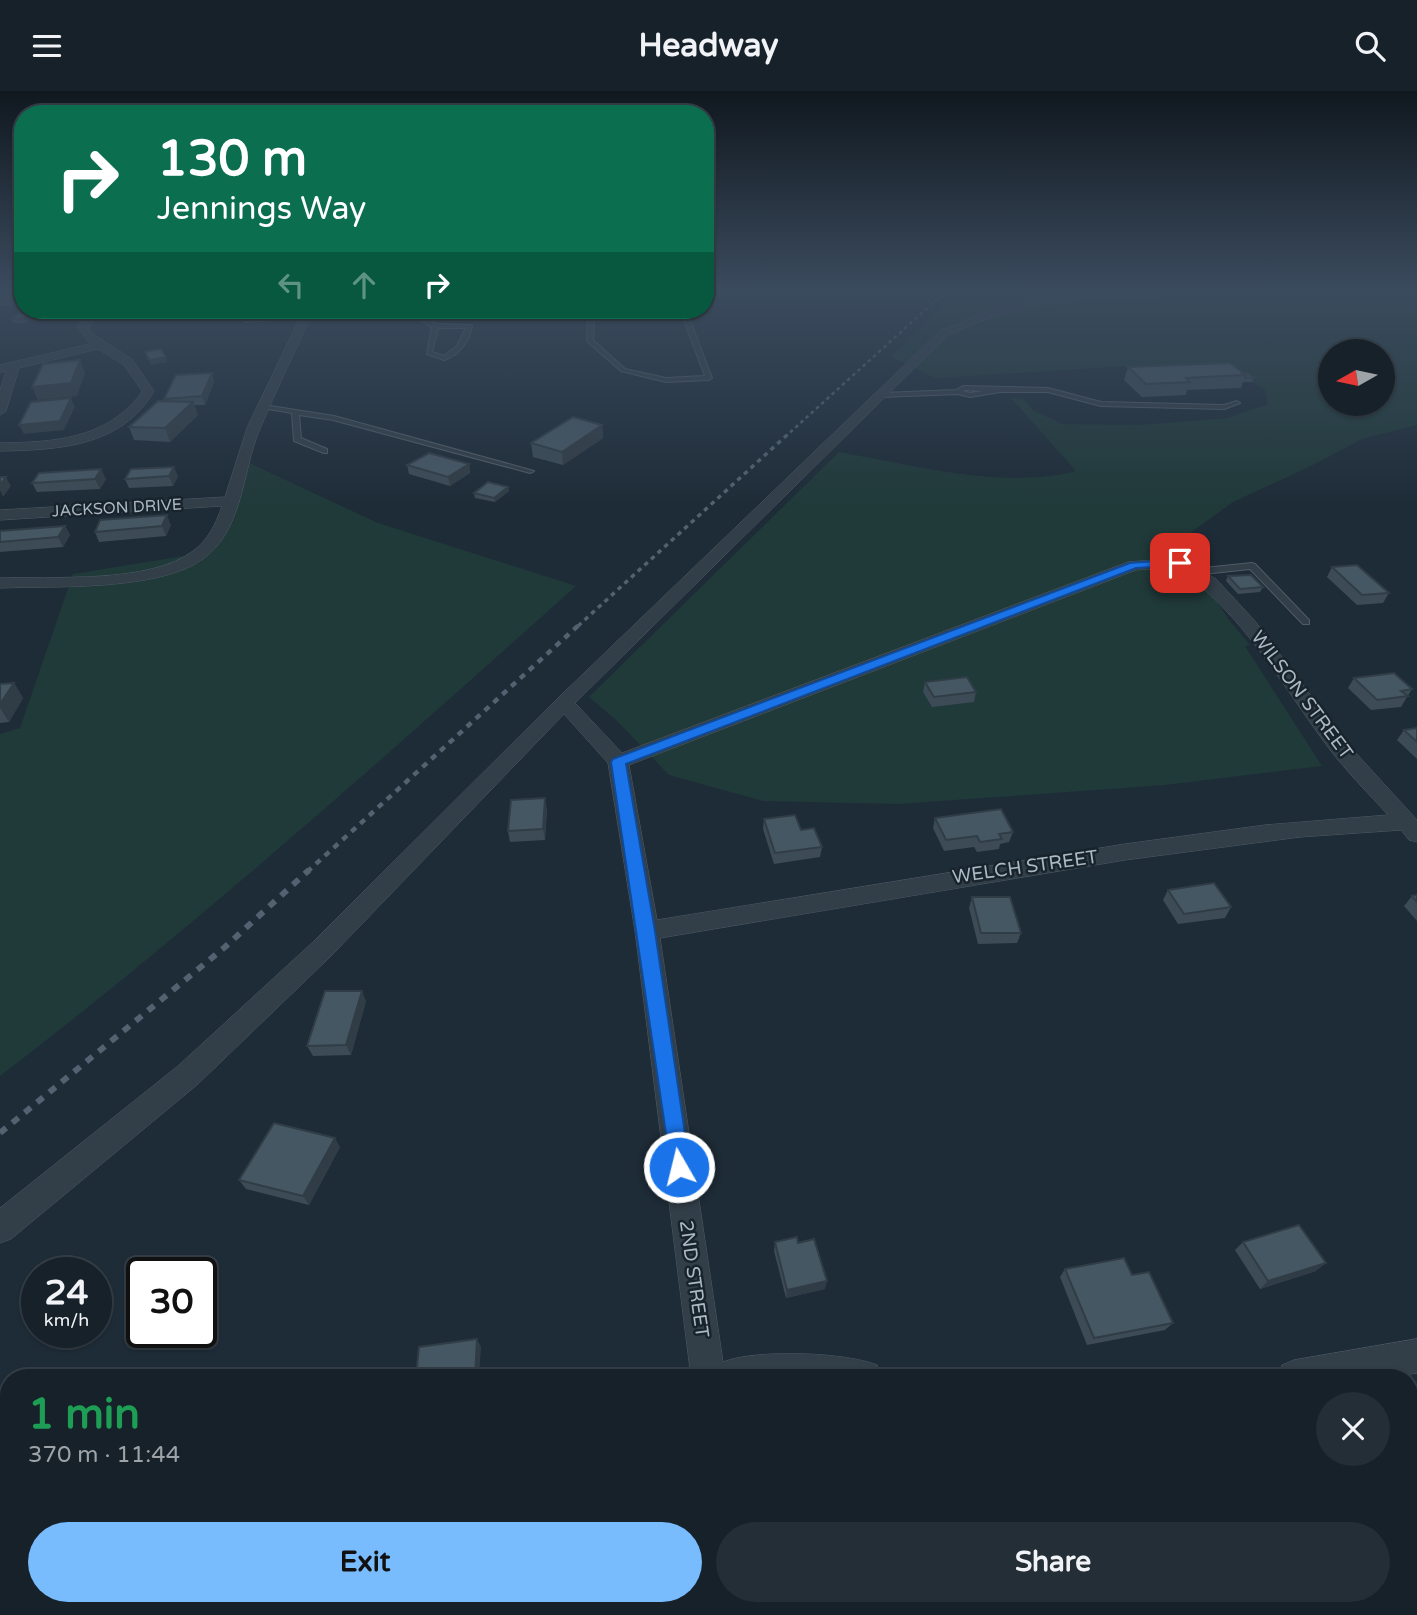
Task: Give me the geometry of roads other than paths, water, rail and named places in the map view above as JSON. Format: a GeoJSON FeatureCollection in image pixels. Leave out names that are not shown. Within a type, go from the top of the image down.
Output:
{"type":"FeatureCollection","features":[{"type":"Feature","properties":{"kind":"street"},"geometry":{"type":"LineString","coordinates":[[0,411],[6,368],[26,363]]}},
{"type":"Feature","properties":{"kind":"street"},"geometry":{"type":"LineString","coordinates":[[0,447],[82,442],[120,422],[144,400],[148,391],[128,363]]}},
{"type":"Feature","properties":{"kind":"street"},"geometry":{"type":"LineString","coordinates":[[0,583],[105,577],[180,565],[203,552],[221,528],[233,501],[246,448],[284,363]]}},
{"type":"Feature","properties":{"kind":"street"},"geometry":{"type":"LineString","coordinates":[[0,1228],[198,1066],[322,949],[564,703],[914,363]]}},
{"type":"Feature","properties":{"kind":"street","name":"JACKSON DRIVE"},"geometry":{"type":"LineString","coordinates":[[0,515],[233,501]]}},
{"type":"Feature","properties":{"kind":"street"},"geometry":{"type":"LineString","coordinates":[[618,762],[1134,565],[1187,567]]}},
{"type":"Feature","properties":{"kind":"street","name":"WILSON STREET"},"geometry":{"type":"LineString","coordinates":[[1187,567],[1210,583],[1249,625],[1337,745],[1411,828]]}},
{"type":"Feature","properties":{"kind":"street","name":"2ND STREET"},"geometry":{"type":"LineString","coordinates":[[564,703],[587,724],[618,762],[647,931],[707,1369]]}},
{"type":"Feature","properties":{"kind":"street","name":"WELCH STREET"},"geometry":{"type":"LineString","coordinates":[[647,931],[869,890],[1028,866],[1346,824],[1411,828]]}},
{"type":"Feature","properties":{"kind":"street"},"geometry":{"type":"LineString","coordinates":[[1341,1369],[1417,1356]]}},
{"type":"Feature","properties":{"kind":"lane"},"geometry":{"type":"LineString","coordinates":[[615,363],[623,370],[666,380],[709,378],[703,363]]}},
{"type":"Feature","properties":{"kind":"lane"},"geometry":{"type":"LineString","coordinates":[[882,395],[957,392],[970,395],[1000,390],[1048,390],[1101,404],[1224,407],[1237,403]]}},
{"type":"Feature","properties":{"kind":"lane"},"geometry":{"type":"LineString","coordinates":[[264,407],[334,418],[530,471]]}},
{"type":"Feature","properties":{"kind":"lane"},"geometry":{"type":"LineString","coordinates":[[295,412],[297,439],[324,451]]}},
{"type":"Feature","properties":{"kind":"lane"},"geometry":{"type":"LineString","coordinates":[[1187,567],[1252,566],[1306,622]]}},
{"type":"Feature","properties":{"kind":"railway"},"geometry":{"type":"LineString","coordinates":[[785,437],[867,363]]}},
{"type":"Feature","properties":{"kind":"railway"},"geometry":{"type":"LineString","coordinates":[[578,626],[787,435]]}},
{"type":"Feature","properties":{"kind":"railway"},"geometry":{"type":"LineString","coordinates":[[307,872],[580,624]]}},
{"type":"Feature","properties":{"kind":"railway"},"geometry":{"type":"LineString","coordinates":[[0,1133],[225,947],[309,870]]}}]}
